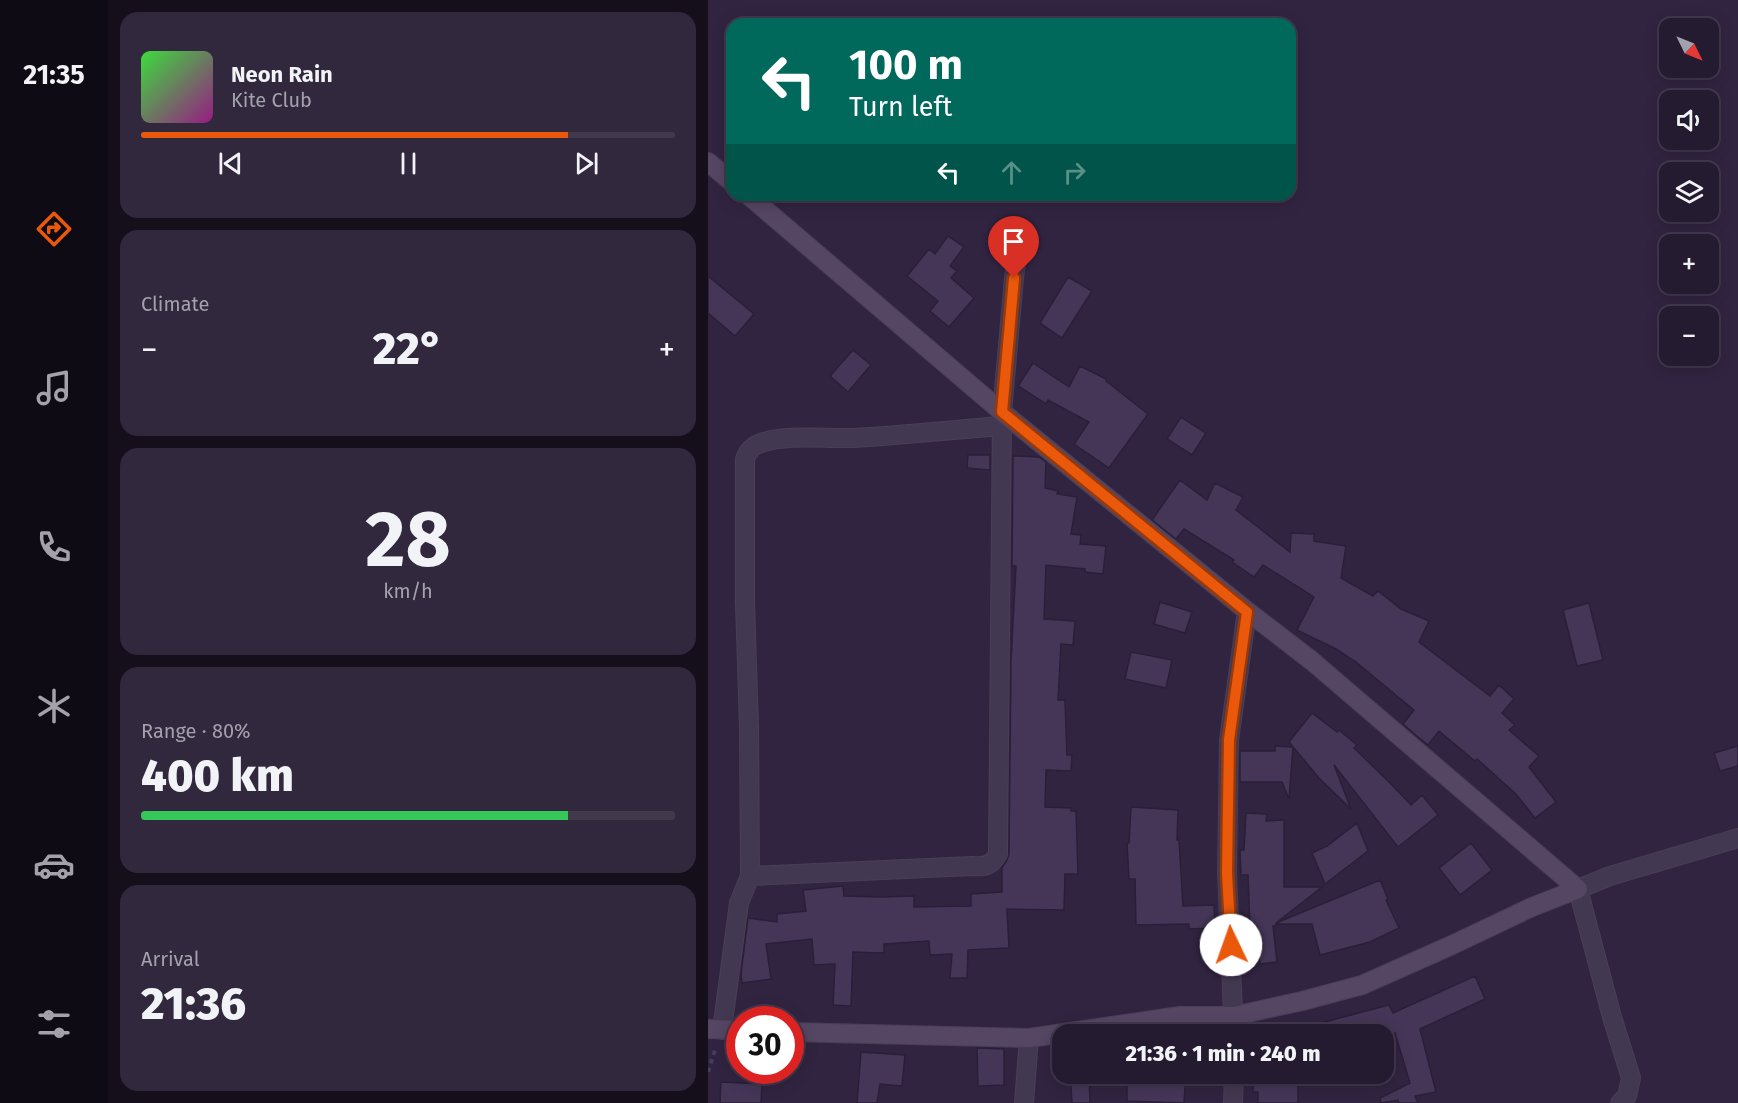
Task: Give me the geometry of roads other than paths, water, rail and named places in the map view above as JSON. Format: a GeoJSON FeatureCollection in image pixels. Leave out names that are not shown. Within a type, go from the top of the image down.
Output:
{"type":"FeatureCollection","features":[{"type":"Feature","properties":{"kind":"street"},"geometry":{"type":"LineString","coordinates":[[708,162],[726,177]]}},
{"type":"Feature","properties":{"kind":"street"},"geometry":{"type":"LineString","coordinates":[[755,201],[1002,419],[1311,661],[1578,889],[1612,1017],[1631,1078],[1627,1096],[1620,1103]]}},
{"type":"Feature","properties":{"kind":"street"},"geometry":{"type":"LineString","coordinates":[[750,876],[983,867],[993,861],[998,854],[1002,419],[1020,229]]}},
{"type":"Feature","properties":{"kind":"street"},"geometry":{"type":"LineString","coordinates":[[723,1030],[739,903],[750,876],[745,603],[745,459],[747,453],[760,443],[780,439],[854,438],[1002,419]]}},
{"type":"Feature","properties":{"kind":"street"},"geometry":{"type":"LineString","coordinates":[[1234,1024],[1227,873],[1229,740],[1247,612]]}},
{"type":"Feature","properties":{"kind":"street"},"geometry":{"type":"LineString","coordinates":[[804,1032],[1029,1038],[1180,1016],[1234,1016],[1362,986],[1532,907],[1610,876],[1738,838]]}},
{"type":"Feature","properties":{"kind":"street"},"geometry":{"type":"LineString","coordinates":[[1024,1103],[1029,1038]]}},
{"type":"Feature","properties":{"kind":"street"},"geometry":{"type":"LineString","coordinates":[[1233,1103],[1234,1084]]}}]}
